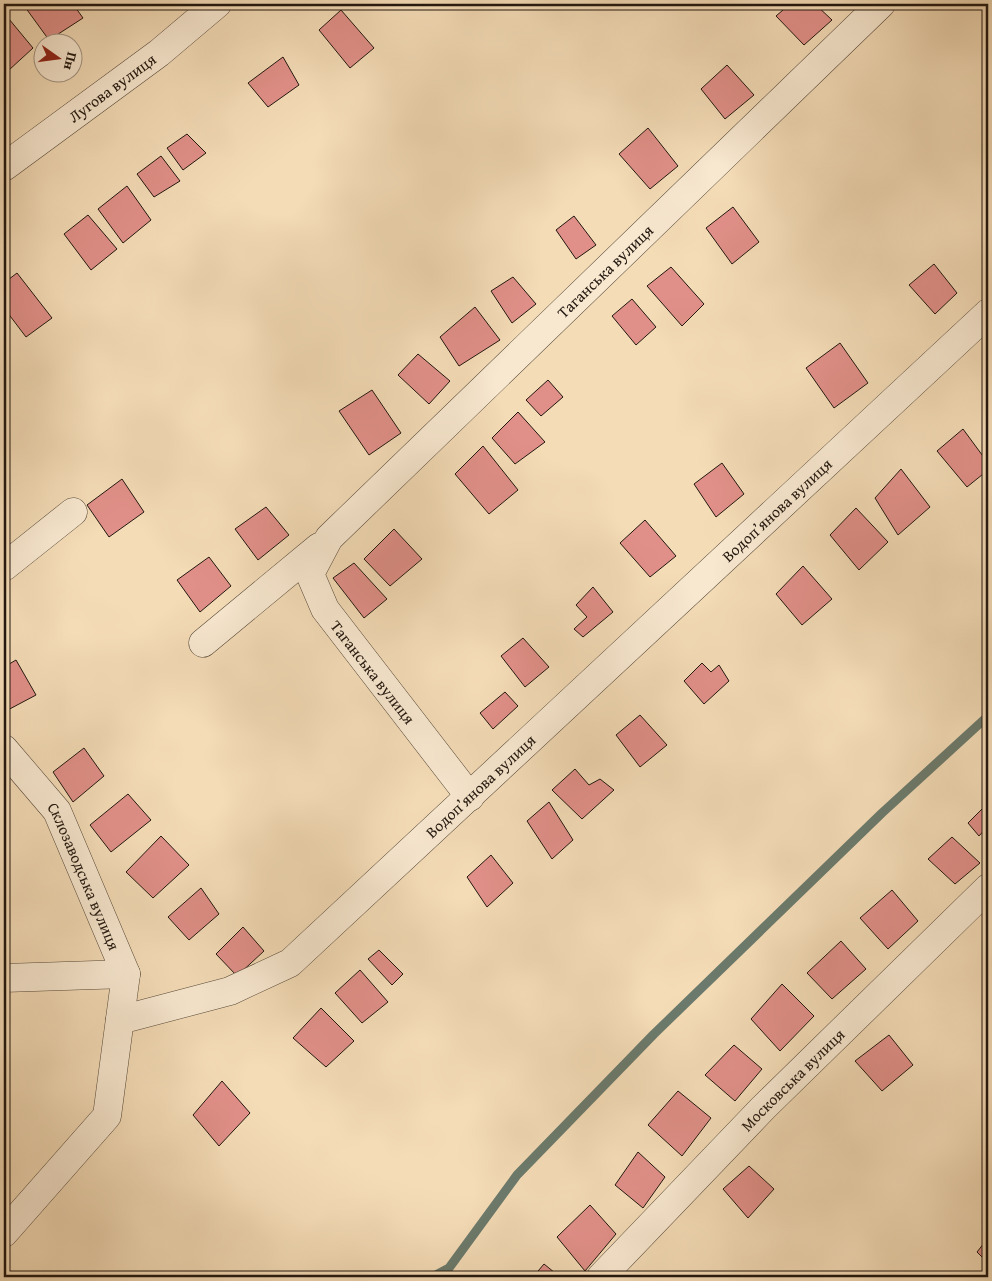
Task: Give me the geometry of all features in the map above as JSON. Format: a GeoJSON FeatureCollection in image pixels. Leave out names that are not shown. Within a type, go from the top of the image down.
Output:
{"type":"FeatureCollection","features":[{"type":"Feature","properties":{"kind":"street","name":"Лугова вулиця"},"geometry":{"type":"LineString","coordinates":[[4,167],[159,53],[218,4]]}},
{"type":"Feature","properties":{"kind":"street","name":"Таганська вулиця"},"geometry":{"type":"LineString","coordinates":[[203,644],[330,538],[881,4]]}},
{"type":"Feature","properties":{"kind":"street","name":"Водоп’янова вулиця"},"geometry":{"type":"LineString","coordinates":[[120,1020],[230,991],[290,963],[988,313]]}},
{"type":"Feature","properties":{"kind":"street"},"geometry":{"type":"LineString","coordinates":[[4,567],[73,512]]}},
{"type":"Feature","properties":{"kind":"street","name":"Таганська вулиця"},"geometry":{"type":"LineString","coordinates":[[330,538],[310,574],[325,609],[470,797]]}},
{"type":"Feature","properties":{"kind":"street","name":"Склозаводська вулиця"},"geometry":{"type":"LineString","coordinates":[[4,749],[57,811],[126,974]]}},
{"type":"Feature","properties":{"kind":"street","name":"Московська вулиця"},"geometry":{"type":"LineString","coordinates":[[601,1277],[762,1108],[988,888]]}},
{"type":"Feature","properties":{"kind":"street"},"geometry":{"type":"LineString","coordinates":[[4,978],[126,974],[107,1116],[4,1233]]}},
{"type":"Feature","properties":{"kind":"building"},"geometry":{"type":"Polygon","coordinates":[[[29,4],[73,4],[83,18],[61,32],[43,32],[25,7],[29,4]]]}},
{"type":"Feature","properties":{"kind":"building"},"geometry":{"type":"Polygon","coordinates":[[[790,4],[815,4],[832,20],[804,45],[776,16],[790,4]]]}},
{"type":"Feature","properties":{"kind":"building"},"geometry":{"type":"Polygon","coordinates":[[[341,10],[374,48],[350,68],[319,30],[341,10]]]}},
{"type":"Feature","properties":{"kind":"building"},"geometry":{"type":"Polygon","coordinates":[[[4,13],[32,49],[9,70],[4,63],[4,13]]]}},
{"type":"Feature","properties":{"kind":"building"},"geometry":{"type":"Polygon","coordinates":[[[283,57],[299,85],[268,107],[248,83],[283,57]]]}},
{"type":"Feature","properties":{"kind":"building"},"geometry":{"type":"Polygon","coordinates":[[[727,65],[754,95],[725,119],[701,89],[727,65]]]}},
{"type":"Feature","properties":{"kind":"building"},"geometry":{"type":"Polygon","coordinates":[[[648,128],[678,166],[650,189],[619,154],[648,128]]]}},
{"type":"Feature","properties":{"kind":"building"},"geometry":{"type":"Polygon","coordinates":[[[187,134],[206,153],[183,170],[167,148],[187,134]]]}},
{"type":"Feature","properties":{"kind":"building"},"geometry":{"type":"Polygon","coordinates":[[[161,156],[180,181],[154,197],[137,174],[161,156]]]}},
{"type":"Feature","properties":{"kind":"building"},"geometry":{"type":"Polygon","coordinates":[[[127,186],[151,220],[123,243],[98,209],[127,186]]]}},
{"type":"Feature","properties":{"kind":"building"},"geometry":{"type":"Polygon","coordinates":[[[733,207],[759,242],[732,264],[706,228],[733,207]]]}},
{"type":"Feature","properties":{"kind":"building"},"geometry":{"type":"Polygon","coordinates":[[[88,215],[117,249],[91,270],[64,234],[88,215]]]}},
{"type":"Feature","properties":{"kind":"building"},"geometry":{"type":"Polygon","coordinates":[[[574,216],[596,245],[576,259],[556,230],[574,216]]]}},
{"type":"Feature","properties":{"kind":"building"},"geometry":{"type":"Polygon","coordinates":[[[934,264],[957,293],[935,314],[909,285],[934,264]]]}},
{"type":"Feature","properties":{"kind":"building"},"geometry":{"type":"Polygon","coordinates":[[[671,267],[704,304],[682,326],[647,286],[671,267]]]}},
{"type":"Feature","properties":{"kind":"building"},"geometry":{"type":"Polygon","coordinates":[[[17,273],[52,318],[26,337],[4,308],[4,283],[17,273]]]}},
{"type":"Feature","properties":{"kind":"building"},"geometry":{"type":"Polygon","coordinates":[[[513,277],[536,304],[512,323],[491,291],[513,277]]]}},
{"type":"Feature","properties":{"kind":"building"},"geometry":{"type":"Polygon","coordinates":[[[632,299],[656,327],[636,345],[612,316],[632,299]]]}},
{"type":"Feature","properties":{"kind":"building"},"geometry":{"type":"Polygon","coordinates":[[[475,307],[500,340],[459,366],[440,337],[475,307]]]}},
{"type":"Feature","properties":{"kind":"building"},"geometry":{"type":"Polygon","coordinates":[[[840,343],[868,383],[834,408],[806,368],[840,343]]]}},
{"type":"Feature","properties":{"kind":"building"},"geometry":{"type":"Polygon","coordinates":[[[418,354],[450,381],[429,404],[398,375],[418,354]]]}},
{"type":"Feature","properties":{"kind":"building"},"geometry":{"type":"Polygon","coordinates":[[[548,380],[563,397],[541,416],[526,400],[548,380]]]}},
{"type":"Feature","properties":{"kind":"building"},"geometry":{"type":"Polygon","coordinates":[[[372,390],[401,433],[369,455],[339,411],[372,390]]]}},
{"type":"Feature","properties":{"kind":"building"},"geometry":{"type":"Polygon","coordinates":[[[518,412],[545,442],[515,464],[492,438],[518,412]]]}},
{"type":"Feature","properties":{"kind":"building"},"geometry":{"type":"Polygon","coordinates":[[[963,429],[988,463],[988,470],[967,487],[937,451],[963,429]]]}},
{"type":"Feature","properties":{"kind":"building"},"geometry":{"type":"Polygon","coordinates":[[[483,446],[518,490],[489,514],[455,474],[483,446]]]}},
{"type":"Feature","properties":{"kind":"building"},"geometry":{"type":"Polygon","coordinates":[[[722,463],[744,494],[716,517],[694,484],[722,463]]]}},
{"type":"Feature","properties":{"kind":"building"},"geometry":{"type":"Polygon","coordinates":[[[901,469],[930,507],[898,535],[875,498],[901,469]]]}},
{"type":"Feature","properties":{"kind":"building"},"geometry":{"type":"Polygon","coordinates":[[[122,479],[144,512],[109,537],[87,505],[122,479]]]}},
{"type":"Feature","properties":{"kind":"building"},"geometry":{"type":"Polygon","coordinates":[[[266,507],[289,535],[258,560],[235,529],[266,507]]]}},
{"type":"Feature","properties":{"kind":"building"},"geometry":{"type":"Polygon","coordinates":[[[856,508],[888,542],[859,570],[830,535],[856,508]]]}},
{"type":"Feature","properties":{"kind":"building"},"geometry":{"type":"Polygon","coordinates":[[[645,520],[676,556],[650,577],[620,543],[645,520]]]}},
{"type":"Feature","properties":{"kind":"building"},"geometry":{"type":"Polygon","coordinates":[[[394,529],[422,559],[390,586],[364,559],[394,529]]]}},
{"type":"Feature","properties":{"kind":"building"},"geometry":{"type":"Polygon","coordinates":[[[209,557],[231,586],[200,612],[177,580],[209,557]]]}},
{"type":"Feature","properties":{"kind":"building"},"geometry":{"type":"Polygon","coordinates":[[[354,563],[387,599],[364,618],[333,578],[354,563]]]}},
{"type":"Feature","properties":{"kind":"building"},"geometry":{"type":"Polygon","coordinates":[[[803,566],[832,599],[802,625],[776,594],[803,566]]]}},
{"type":"Feature","properties":{"kind":"building"},"geometry":{"type":"Polygon","coordinates":[[[593,587],[613,612],[583,637],[574,629],[587,617],[576,605],[593,587]]]}},
{"type":"Feature","properties":{"kind":"building"},"geometry":{"type":"Polygon","coordinates":[[[523,638],[549,667],[525,687],[501,656],[523,638]]]}},
{"type":"Feature","properties":{"kind":"building"},"geometry":{"type":"Polygon","coordinates":[[[16,660],[36,695],[4,712],[4,667],[16,660]]]}},
{"type":"Feature","properties":{"kind":"building"},"geometry":{"type":"Polygon","coordinates":[[[702,663],[711,672],[719,665],[729,681],[704,704],[684,681],[702,663]]]}},
{"type":"Feature","properties":{"kind":"building"},"geometry":{"type":"Polygon","coordinates":[[[505,692],[518,706],[493,729],[480,713],[505,692]]]}},
{"type":"Feature","properties":{"kind":"building"},"geometry":{"type":"Polygon","coordinates":[[[640,715],[667,745],[640,767],[616,735],[640,715]]]}},
{"type":"Feature","properties":{"kind":"building"},"geometry":{"type":"Polygon","coordinates":[[[84,748],[104,776],[73,802],[53,772],[84,748]]]}},
{"type":"Feature","properties":{"kind":"building"},"geometry":{"type":"Polygon","coordinates":[[[575,769],[589,785],[600,779],[614,790],[582,819],[552,790],[575,769]]]}},
{"type":"Feature","properties":{"kind":"building"},"geometry":{"type":"Polygon","coordinates":[[[128,794],[151,820],[111,852],[90,825],[128,794]]]}},
{"type":"Feature","properties":{"kind":"building"},"geometry":{"type":"Polygon","coordinates":[[[549,802],[573,840],[552,859],[527,821],[549,802]]]}},
{"type":"Feature","properties":{"kind":"building"},"geometry":{"type":"Polygon","coordinates":[[[988,803],[988,826],[979,836],[968,823],[988,803]]]}},
{"type":"Feature","properties":{"kind":"building"},"geometry":{"type":"Polygon","coordinates":[[[161,836],[189,865],[153,898],[126,872],[161,836]]]}},
{"type":"Feature","properties":{"kind":"building"},"geometry":{"type":"Polygon","coordinates":[[[952,837],[980,863],[955,884],[928,859],[952,837]]]}},
{"type":"Feature","properties":{"kind":"building"},"geometry":{"type":"Polygon","coordinates":[[[491,855],[513,883],[487,907],[467,877],[491,855]]]}},
{"type":"Feature","properties":{"kind":"building"},"geometry":{"type":"Polygon","coordinates":[[[201,888],[219,914],[189,940],[168,917],[201,888]]]}},
{"type":"Feature","properties":{"kind":"building"},"geometry":{"type":"Polygon","coordinates":[[[892,890],[918,921],[888,949],[860,918],[892,890]]]}},
{"type":"Feature","properties":{"kind":"building"},"geometry":{"type":"Polygon","coordinates":[[[243,927],[264,951],[237,976],[216,954],[243,927]]]}},
{"type":"Feature","properties":{"kind":"building"},"geometry":{"type":"Polygon","coordinates":[[[841,941],[866,969],[832,999],[807,973],[841,941]]]}},
{"type":"Feature","properties":{"kind":"building"},"geometry":{"type":"Polygon","coordinates":[[[379,950],[403,974],[392,985],[368,959],[379,950]]]}},
{"type":"Feature","properties":{"kind":"building"},"geometry":{"type":"Polygon","coordinates":[[[360,970],[388,1002],[362,1023],[335,993],[360,970]]]}},
{"type":"Feature","properties":{"kind":"building"},"geometry":{"type":"Polygon","coordinates":[[[782,984],[814,1016],[780,1051],[751,1019],[782,984]]]}},
{"type":"Feature","properties":{"kind":"building"},"geometry":{"type":"Polygon","coordinates":[[[321,1008],[354,1041],[326,1067],[293,1038],[321,1008]]]}},
{"type":"Feature","properties":{"kind":"building"},"geometry":{"type":"Polygon","coordinates":[[[889,1035],[913,1065],[882,1091],[855,1061],[889,1035]]]}},
{"type":"Feature","properties":{"kind":"building"},"geometry":{"type":"Polygon","coordinates":[[[734,1045],[762,1069],[735,1101],[705,1075],[734,1045]]]}},
{"type":"Feature","properties":{"kind":"building"},"geometry":{"type":"Polygon","coordinates":[[[222,1081],[250,1113],[219,1146],[193,1115],[222,1081]]]}},
{"type":"Feature","properties":{"kind":"building"},"geometry":{"type":"Polygon","coordinates":[[[678,1091],[711,1118],[682,1156],[648,1125],[678,1091]]]}},
{"type":"Feature","properties":{"kind":"building"},"geometry":{"type":"Polygon","coordinates":[[[638,1152],[665,1177],[643,1208],[615,1185],[638,1152]]]}},
{"type":"Feature","properties":{"kind":"building"},"geometry":{"type":"Polygon","coordinates":[[[749,1166],[774,1189],[748,1218],[723,1189],[749,1166]]]}},
{"type":"Feature","properties":{"kind":"building"},"geometry":{"type":"Polygon","coordinates":[[[590,1205],[616,1234],[585,1271],[557,1237],[590,1205]]]}},
{"type":"Feature","properties":{"kind":"building"},"geometry":{"type":"Polygon","coordinates":[[[988,1238],[988,1263],[977,1252],[988,1238]]]}},
{"type":"Feature","properties":{"kind":"building"},"geometry":{"type":"Polygon","coordinates":[[[544,1264],[560,1277],[533,1277],[544,1264]]]}},
{"type":"Feature","properties":{"kind":"waterway"},"geometry":{"type":"LineString","coordinates":[[432,1277],[449,1268],[517,1175],[654,1034],[882,813],[988,716]]}}]}
